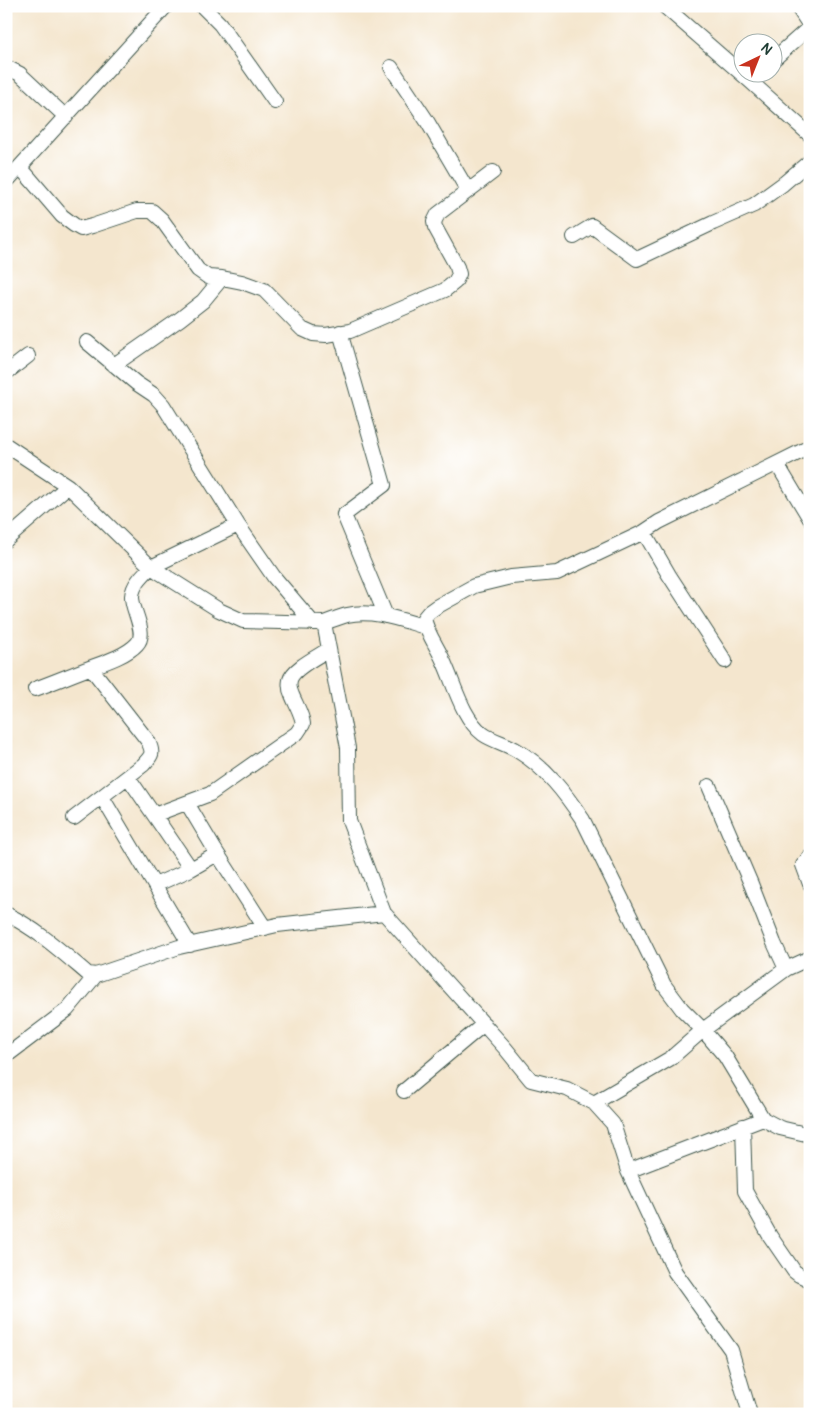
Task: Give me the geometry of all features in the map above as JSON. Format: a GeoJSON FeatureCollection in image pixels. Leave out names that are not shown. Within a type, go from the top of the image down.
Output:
{"type":"FeatureCollection","features":[{"type":"Feature","properties":{"kind":"street"},"geometry":{"type":"LineString","coordinates":[[6,182],[166,6]]}},
{"type":"Feature","properties":{"kind":"street"},"geometry":{"type":"LineString","coordinates":[[202,6],[220,24],[275,102]]}},
{"type":"Feature","properties":{"kind":"street"},"geometry":{"type":"LineString","coordinates":[[664,6],[734,61]]}},
{"type":"Feature","properties":{"kind":"street"},"geometry":{"type":"LineString","coordinates":[[784,50],[810,26],[797,6]]}},
{"type":"Feature","properties":{"kind":"street"},"geometry":{"type":"LineString","coordinates":[[6,67],[20,74],[66,117]]}},
{"type":"Feature","properties":{"kind":"street"},"geometry":{"type":"LineString","coordinates":[[391,67],[427,121],[468,191]]}},
{"type":"Feature","properties":{"kind":"street"},"geometry":{"type":"LineString","coordinates":[[759,82],[810,135]]}},
{"type":"Feature","properties":{"kind":"street"},"geometry":{"type":"LineString","coordinates":[[574,237],[592,226],[637,259],[754,205],[783,184],[810,160]]}},
{"type":"Feature","properties":{"kind":"street"},"geometry":{"type":"LineString","coordinates":[[20,167],[62,216],[74,226],[81,229],[137,211],[152,211],[162,220],[198,270],[208,277],[242,282],[264,290],[302,329],[313,334],[326,335],[350,331],[444,290],[455,282],[459,274],[457,267],[434,222],[438,214],[493,172]]}},
{"type":"Feature","properties":{"kind":"street"},"geometry":{"type":"LineString","coordinates":[[114,365],[203,301],[222,278]]}},
{"type":"Feature","properties":{"kind":"street"},"geometry":{"type":"LineString","coordinates":[[340,332],[384,485],[344,515],[386,616]]}},
{"type":"Feature","properties":{"kind":"street"},"geometry":{"type":"LineString","coordinates":[[87,342],[136,383],[154,395],[163,405],[238,525],[274,577],[319,623],[329,649],[348,748],[349,821],[384,913],[484,1024],[531,1080],[567,1089],[594,1103],[613,1124],[628,1171],[676,1272],[731,1350],[750,1414]]}},
{"type":"Feature","properties":{"kind":"street"},"geometry":{"type":"LineString","coordinates":[[6,373],[28,356]]}},
{"type":"Feature","properties":{"kind":"street"},"geometry":{"type":"LineString","coordinates":[[6,445],[68,486],[151,567],[219,610],[243,621],[319,623],[349,615],[365,614],[386,616],[426,627]]}},
{"type":"Feature","properties":{"kind":"street"},"geometry":{"type":"LineString","coordinates":[[810,446],[659,522],[644,532],[557,573],[511,577],[474,586],[428,612],[424,618],[426,627],[444,661],[454,688],[476,728],[484,735],[532,760],[554,780],[568,797],[583,820],[664,985],[682,1009],[703,1030],[724,1056],[763,1119],[780,1128],[810,1135]]}},
{"type":"Feature","properties":{"kind":"street"},"geometry":{"type":"LineString","coordinates":[[777,464],[810,519]]}},
{"type":"Feature","properties":{"kind":"street"},"geometry":{"type":"LineString","coordinates":[[6,540],[68,486]]}},
{"type":"Feature","properties":{"kind":"street"},"geometry":{"type":"LineString","coordinates":[[35,689],[118,657],[137,644],[141,638],[132,596],[140,578],[151,567],[238,525]]}},
{"type":"Feature","properties":{"kind":"street"},"geometry":{"type":"LineString","coordinates":[[644,532],[669,575],[725,661]]}},
{"type":"Feature","properties":{"kind":"street"},"geometry":{"type":"LineString","coordinates":[[154,815],[210,794],[297,733],[303,724],[303,718],[291,692],[289,682],[291,676],[300,667],[329,649]]}},
{"type":"Feature","properties":{"kind":"street"},"geometry":{"type":"LineString","coordinates":[[74,818],[143,766],[151,756],[152,750],[148,741],[90,668]]}},
{"type":"Feature","properties":{"kind":"street"},"geometry":{"type":"LineString","coordinates":[[128,777],[191,869]]}},
{"type":"Feature","properties":{"kind":"street"},"geometry":{"type":"LineString","coordinates":[[709,786],[786,969]]}},
{"type":"Feature","properties":{"kind":"street"},"geometry":{"type":"LineString","coordinates":[[102,797],[190,945]]}},
{"type":"Feature","properties":{"kind":"street"},"geometry":{"type":"LineString","coordinates":[[187,803],[264,928]]}},
{"type":"Feature","properties":{"kind":"street"},"geometry":{"type":"LineString","coordinates":[[155,885],[191,869],[217,854]]}},
{"type":"Feature","properties":{"kind":"street"},"geometry":{"type":"LineString","coordinates":[[810,857],[802,865],[810,884]]}},
{"type":"Feature","properties":{"kind":"street"},"geometry":{"type":"LineString","coordinates":[[6,914],[20,920],[49,941],[88,974],[96,975],[190,945],[277,925],[384,913]]}},
{"type":"Feature","properties":{"kind":"street"},"geometry":{"type":"LineString","coordinates":[[594,1103],[671,1058],[703,1030],[786,969],[810,958]]}},
{"type":"Feature","properties":{"kind":"street"},"geometry":{"type":"LineString","coordinates":[[6,1056],[67,1010],[96,975]]}},
{"type":"Feature","properties":{"kind":"street"},"geometry":{"type":"LineString","coordinates":[[404,1091],[484,1024]]}},
{"type":"Feature","properties":{"kind":"street"},"geometry":{"type":"LineString","coordinates":[[628,1171],[763,1119]]}},
{"type":"Feature","properties":{"kind":"street"},"geometry":{"type":"LineString","coordinates":[[744,1126],[745,1191],[770,1236],[794,1271],[810,1280]]}}]}
